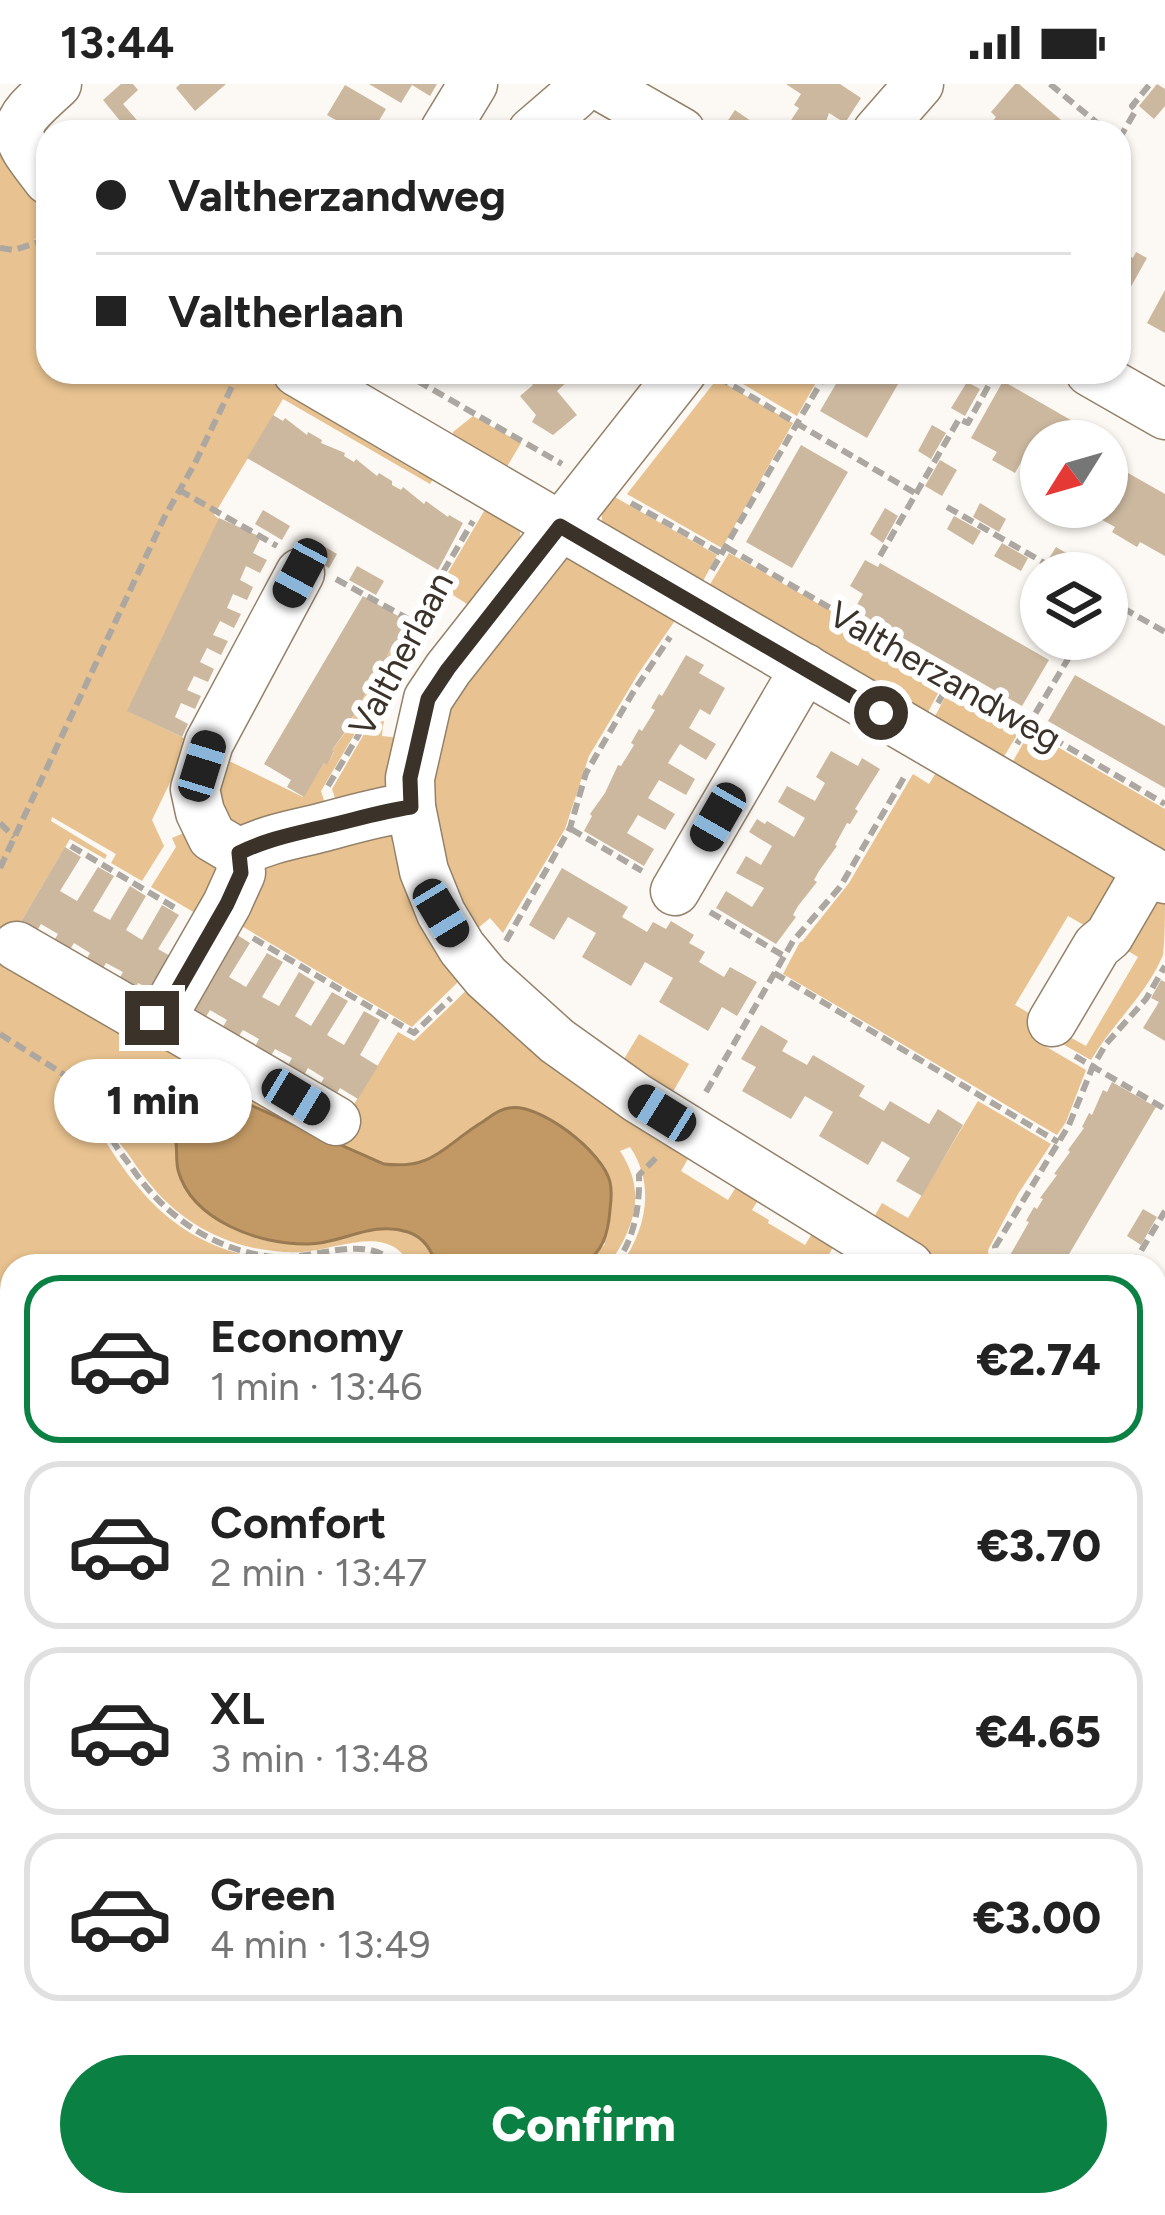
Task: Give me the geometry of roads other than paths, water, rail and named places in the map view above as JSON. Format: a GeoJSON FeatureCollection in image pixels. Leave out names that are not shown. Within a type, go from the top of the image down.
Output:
{"type":"FeatureCollection","features":[{"type":"Feature","properties":{"kind":"street"},"geometry":{"type":"LineString","coordinates":[[36,159],[19,126],[31,107],[57,84]]}},
{"type":"Feature","properties":{"kind":"street"},"geometry":{"type":"LineString","coordinates":[[451,120],[473,84]]}},
{"type":"Feature","properties":{"kind":"street"},"geometry":{"type":"LineString","coordinates":[[546,120],[581,84]]}},
{"type":"Feature","properties":{"kind":"street"},"geometry":{"type":"LineString","coordinates":[[597,84],[660,120]]}},
{"type":"Feature","properties":{"kind":"street"},"geometry":{"type":"LineString","coordinates":[[888,120],[919,84]]}},
{"type":"Feature","properties":{"kind":"street","name":"Valtherzandweg"},"geometry":{"type":"LineString","coordinates":[[317,384],[1156,874]]}},
{"type":"Feature","properties":{"kind":"street","name":"Valtherlaan"},"geometry":{"type":"LineString","coordinates":[[672,384],[428,699],[410,778],[424,871],[462,948],[557,1041],[637,1098],[890,1254]]}},
{"type":"Feature","properties":{"kind":"street"},"geometry":{"type":"LineString","coordinates":[[1111,384],[1165,415]]}},
{"type":"Feature","properties":{"kind":"street"},"geometry":{"type":"LineString","coordinates":[[239,853],[212,837],[195,789],[209,742],[300,573]]}},
{"type":"Feature","properties":{"kind":"street","name":"Valtherzandweg"},"geometry":{"type":"LineString","coordinates":[[675,891],[805,668]]}},
{"type":"Feature","properties":{"kind":"street"},"geometry":{"type":"LineString","coordinates":[[239,853],[266,839],[411,807]]}},
{"type":"Feature","properties":{"kind":"street"},"geometry":{"type":"LineString","coordinates":[[161,1019],[241,873],[239,853]]}},
{"type":"Feature","properties":{"kind":"street"},"geometry":{"type":"LineString","coordinates":[[1052,1022],[1096,946],[1156,874]]}},
{"type":"Feature","properties":{"kind":"street"},"geometry":{"type":"LineString","coordinates":[[17,946],[131,1012],[161,1019],[336,1121]]}}]}
